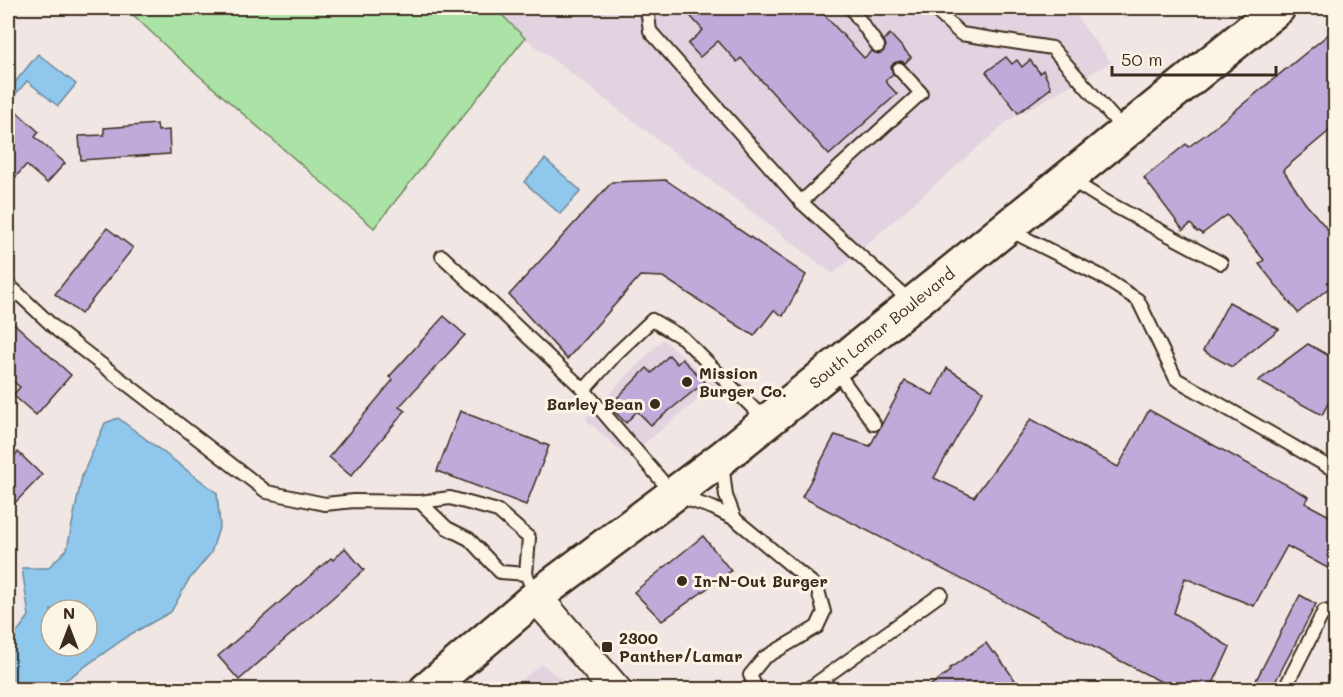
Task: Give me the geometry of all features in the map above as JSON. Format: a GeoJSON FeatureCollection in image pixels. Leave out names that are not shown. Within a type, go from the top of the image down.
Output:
{"type":"FeatureCollection","features":[{"type":"Feature","properties":{"kind":"main road","name":"South Lamar Boulevard"},"geometry":{"type":"LineString","coordinates":[[426,690],[531,585],[674,495],[722,458],[1278,8]]}},
{"type":"Feature","properties":{"kind":"street"},"geometry":{"type":"LineString","coordinates":[[531,585],[616,690]]}},
{"type":"Feature","properties":{"kind":"lane"},"geometry":{"type":"LineString","coordinates":[[647,8],[650,31],[801,202],[912,303]]}},
{"type":"Feature","properties":{"kind":"lane"},"geometry":{"type":"LineString","coordinates":[[851,8],[878,46]]}},
{"type":"Feature","properties":{"kind":"lane"},"geometry":{"type":"LineString","coordinates":[[933,8],[961,34],[1052,48],[1125,131]]}},
{"type":"Feature","properties":{"kind":"lane"},"geometry":{"type":"LineString","coordinates":[[801,202],[921,93],[898,69]]}},
{"type":"Feature","properties":{"kind":"lane"},"geometry":{"type":"LineString","coordinates":[[1067,178],[1221,263]]}},
{"type":"Feature","properties":{"kind":"lane"},"geometry":{"type":"LineString","coordinates":[[1005,228],[1099,275],[1138,300],[1176,379],[1335,470]]}},
{"type":"Feature","properties":{"kind":"lane"},"geometry":{"type":"LineString","coordinates":[[442,256],[584,390],[674,495],[713,508],[735,519],[817,587],[824,612],[817,627],[764,658],[750,675],[757,690]]}},
{"type":"Feature","properties":{"kind":"lane"},"geometry":{"type":"LineString","coordinates":[[8,284],[58,331],[267,492],[325,504],[354,501],[420,502],[450,498],[498,511],[529,538],[531,585],[500,572],[469,539],[447,528],[420,502]]}},
{"type":"Feature","properties":{"kind":"lane"},"geometry":{"type":"LineString","coordinates":[[584,390],[652,320],[682,338],[766,421]]}},
{"type":"Feature","properties":{"kind":"lane"},"geometry":{"type":"LineString","coordinates":[[833,367],[874,424]]}},
{"type":"Feature","properties":{"kind":"lane"},"geometry":{"type":"LineString","coordinates":[[722,458],[726,496],[735,519]]}},
{"type":"Feature","properties":{"kind":"lane"},"geometry":{"type":"LineString","coordinates":[[807,690],[941,594]]}},
{"type":"Feature","properties":{"kind":"lane"},"geometry":{"type":"LineString","coordinates":[[1284,690],[1324,611],[1335,617]]}},
{"type":"Feature","properties":{"kind":"shaded area"},"geometry":{"type":"Polygon","coordinates":[[[495,8],[1070,8],[1111,62],[1008,121],[833,274],[525,38],[495,8]]]}},
{"type":"Feature","properties":{"kind":"shaded area"},"geometry":{"type":"Polygon","coordinates":[[[663,339],[716,385],[628,457],[585,419],[663,339]]]}},
{"type":"Feature","properties":{"kind":"shaded area"},"geometry":{"type":"Polygon","coordinates":[[[542,664],[573,689],[509,689],[542,664]]]}},
{"type":"Feature","properties":{"kind":"green space"},"geometry":{"type":"Polygon","coordinates":[[[126,8],[495,8],[525,38],[374,228],[171,51],[126,8]]]}},
{"type":"Feature","properties":{"kind":"water"},"geometry":{"type":"Polygon","coordinates":[[[38,54],[76,84],[58,106],[27,81],[14,96],[8,91],[38,54]]]}},
{"type":"Feature","properties":{"kind":"water"},"geometry":{"type":"Polygon","coordinates":[[[545,159],[581,191],[560,214],[524,182],[545,159]]]}},
{"type":"Feature","properties":{"kind":"water"},"geometry":{"type":"Polygon","coordinates":[[[118,418],[217,493],[220,525],[211,553],[188,581],[171,612],[131,634],[99,657],[99,598],[39,598],[39,658],[97,658],[53,689],[8,689],[8,644],[29,616],[22,568],[48,568],[67,549],[82,476],[105,423],[118,418]]]}},
{"type":"Feature","properties":{"kind":"building"},"geometry":{"type":"Polygon","coordinates":[[[683,8],[818,8],[864,58],[872,51],[878,54],[883,52],[886,46],[884,40],[890,34],[911,57],[905,63],[901,61],[894,63],[891,67],[893,74],[885,81],[897,94],[829,155],[741,58],[737,62],[718,41],[700,57],[688,44],[703,30],[683,8]]]}},
{"type":"Feature","properties":{"kind":"building"},"geometry":{"type":"Polygon","coordinates":[[[1335,29],[1335,126],[1283,170],[1305,203],[1335,238],[1335,283],[1298,313],[1259,264],[1264,260],[1227,215],[1202,234],[1197,232],[1191,224],[1183,230],[1144,178],[1186,144],[1188,147],[1205,135],[1335,29]]]}},
{"type":"Feature","properties":{"kind":"building"},"geometry":{"type":"Polygon","coordinates":[[[1006,57],[1012,64],[1017,60],[1022,67],[1030,60],[1040,73],[1043,70],[1051,88],[1018,113],[986,72],[1006,57]]]}},
{"type":"Feature","properties":{"kind":"building"},"geometry":{"type":"Polygon","coordinates":[[[8,104],[39,132],[35,137],[65,163],[47,183],[26,165],[8,186],[8,104]]]}},
{"type":"Feature","properties":{"kind":"building"},"geometry":{"type":"Polygon","coordinates":[[[157,124],[158,131],[169,130],[170,154],[81,160],[79,136],[104,135],[104,128],[157,124]]]}},
{"type":"Feature","properties":{"kind":"building"},"geometry":{"type":"Polygon","coordinates":[[[666,180],[806,275],[783,316],[774,310],[754,336],[663,277],[640,276],[567,359],[509,295],[612,182],[666,180]]]}},
{"type":"Feature","properties":{"kind":"building"},"geometry":{"type":"Polygon","coordinates":[[[107,228],[133,248],[81,314],[55,294],[107,228]]]}},
{"type":"Feature","properties":{"kind":"building"},"geometry":{"type":"Polygon","coordinates":[[[1229,302],[1279,329],[1232,367],[1203,351],[1229,302]]]}},
{"type":"Feature","properties":{"kind":"building"},"geometry":{"type":"Polygon","coordinates":[[[444,316],[465,335],[399,407],[405,411],[351,476],[329,457],[393,380],[389,377],[444,316]]]}},
{"type":"Feature","properties":{"kind":"building"},"geometry":{"type":"Polygon","coordinates":[[[8,318],[71,375],[36,415],[13,395],[20,387],[8,377],[8,318]]]}},
{"type":"Feature","properties":{"kind":"building"},"geometry":{"type":"Polygon","coordinates":[[[1308,344],[1335,359],[1335,390],[1322,415],[1258,381],[1308,344]]]}},
{"type":"Feature","properties":{"kind":"building"},"geometry":{"type":"Polygon","coordinates":[[[669,355],[677,364],[682,359],[705,382],[651,425],[637,411],[626,423],[609,406],[647,368],[652,373],[669,355]]]}},
{"type":"Feature","properties":{"kind":"building"},"geometry":{"type":"Polygon","coordinates":[[[947,368],[983,391],[934,478],[974,497],[1031,419],[1118,467],[1149,410],[1309,497],[1305,503],[1335,519],[1335,572],[1287,546],[1254,606],[1185,578],[1174,613],[1230,647],[1210,690],[1177,690],[802,497],[835,435],[870,446],[905,381],[933,395],[947,368]]]}},
{"type":"Feature","properties":{"kind":"building"},"geometry":{"type":"Polygon","coordinates":[[[460,411],[549,446],[526,505],[437,471],[460,411]]]}},
{"type":"Feature","properties":{"kind":"building"},"geometry":{"type":"Polygon","coordinates":[[[18,452],[42,475],[8,510],[8,463],[18,452]]]}},
{"type":"Feature","properties":{"kind":"building","name":"In-N-Out Burger"},"geometry":{"type":"Polygon","coordinates":[[[703,536],[731,571],[662,621],[634,592],[703,536]]]}},
{"type":"Feature","properties":{"kind":"building"},"geometry":{"type":"Polygon","coordinates":[[[345,548],[364,570],[239,680],[218,656],[345,548]]]}},
{"type":"Feature","properties":{"kind":"building"},"geometry":{"type":"Polygon","coordinates":[[[1300,595],[1316,604],[1271,690],[1251,690],[1300,595]]]}},
{"type":"Feature","properties":{"kind":"building"},"geometry":{"type":"Polygon","coordinates":[[[986,643],[1022,690],[924,690],[950,671],[949,669],[986,643]]]}},
{"type":"Feature","properties":{"kind":"place","name":"Mission Burger Co."},"geometry":{"type":"Point","coordinates":[687,382]}},
{"type":"Feature","properties":{"kind":"place","name":"Barley Bean"},"geometry":{"type":"Point","coordinates":[655,404]}},
{"type":"Feature","properties":{"kind":"place","name":"In-N-Out Burger"},"geometry":{"type":"Point","coordinates":[682,581]}},
{"type":"Feature","properties":{"kind":"place","name":"2300 Panther/Lamar"},"geometry":{"type":"Point","coordinates":[607,647]}}]}
